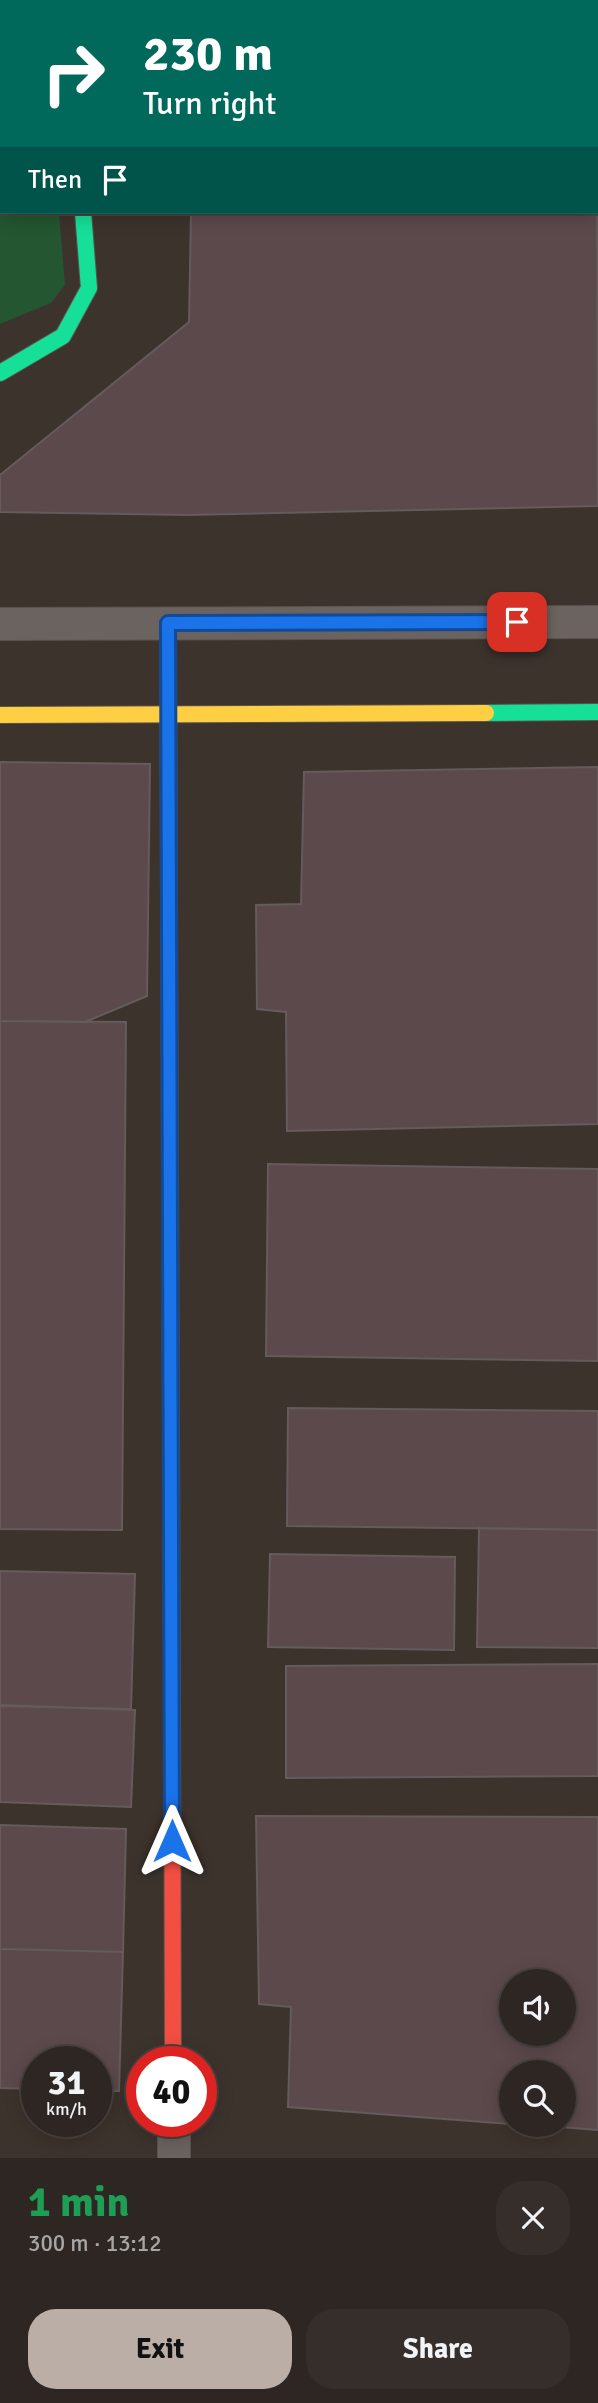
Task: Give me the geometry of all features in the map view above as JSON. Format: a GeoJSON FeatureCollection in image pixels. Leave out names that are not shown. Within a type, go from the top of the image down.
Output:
{"type":"FeatureCollection","features":[{"type":"Feature","properties":{"kind":"street"},"geometry":{"type":"LineString","coordinates":[[0,373],[63,336],[89,288],[83,214]]}},
{"type":"Feature","properties":{"kind":"street"},"geometry":{"type":"LineString","coordinates":[[0,624],[598,622]]}},
{"type":"Feature","properties":{"kind":"street"},"geometry":{"type":"LineString","coordinates":[[168,623],[166,713],[173,2046]]}},
{"type":"Feature","properties":{"kind":"street"},"geometry":{"type":"LineString","coordinates":[[0,715],[598,712]]}},
{"type":"Feature","properties":{"kind":"street"},"geometry":{"type":"LineString","coordinates":[[174,2137],[174,2158]]}},
{"type":"Feature","properties":{"kind":"green space"},"geometry":{"type":"Polygon","coordinates":[[[0,214],[59,214],[65,285],[51,303],[0,324],[0,214]]]}},
{"type":"Feature","properties":{"kind":"building"},"geometry":{"type":"Polygon","coordinates":[[[191,214],[597,214],[598,506],[187,515],[0,512],[0,475],[189,322],[191,214]]]}},
{"type":"Feature","properties":{"kind":"building"},"geometry":{"type":"Polygon","coordinates":[[[0,762],[150,764],[147,996],[85,1022],[0,1021],[0,762]]]}},
{"type":"Feature","properties":{"kind":"building"},"geometry":{"type":"Polygon","coordinates":[[[598,767],[598,1124],[287,1131],[286,1012],[257,1009],[256,905],[301,904],[304,772],[598,767]]]}},
{"type":"Feature","properties":{"kind":"building"},"geometry":{"type":"Polygon","coordinates":[[[0,1021],[126,1022],[122,1530],[0,1529],[0,1021]]]}},
{"type":"Feature","properties":{"kind":"building"},"geometry":{"type":"Polygon","coordinates":[[[268,1164],[598,1169],[598,1361],[266,1356],[268,1164]]]}},
{"type":"Feature","properties":{"kind":"building"},"geometry":{"type":"Polygon","coordinates":[[[288,1408],[598,1411],[598,1530],[287,1526],[288,1408]]]}},
{"type":"Feature","properties":{"kind":"building"},"geometry":{"type":"Polygon","coordinates":[[[479,1528],[598,1530],[598,1648],[477,1647],[479,1528]]]}},
{"type":"Feature","properties":{"kind":"building"},"geometry":{"type":"Polygon","coordinates":[[[270,1554],[455,1557],[454,1650],[268,1647],[270,1554]]]}},
{"type":"Feature","properties":{"kind":"building"},"geometry":{"type":"Polygon","coordinates":[[[0,1571],[135,1574],[131,1709],[0,1706],[0,1571]]]}},
{"type":"Feature","properties":{"kind":"building"},"geometry":{"type":"Polygon","coordinates":[[[598,1664],[598,1776],[286,1778],[286,1666],[598,1664]]]}},
{"type":"Feature","properties":{"kind":"building"},"geometry":{"type":"Polygon","coordinates":[[[0,1705],[135,1710],[131,1807],[0,1802],[0,1705]]]}},
{"type":"Feature","properties":{"kind":"building"},"geometry":{"type":"Polygon","coordinates":[[[256,1816],[598,1817],[598,2130],[576,2128],[576,2060],[499,2060],[499,2123],[288,2107],[291,2007],[259,2004],[256,1816]]]}},
{"type":"Feature","properties":{"kind":"building"},"geometry":{"type":"Polygon","coordinates":[[[0,1825],[126,1829],[123,1952],[0,1949],[0,1825]]]}},
{"type":"Feature","properties":{"kind":"building"},"geometry":{"type":"Polygon","coordinates":[[[0,1949],[123,1952],[119,2091],[112,2091],[112,2046],[21,2046],[21,2089],[0,2088],[0,1949]]]}},
{"type":"Feature","properties":{"kind":"traffic: fast"},"geometry":{"type":"LineString","coordinates":[[0,373],[63,336],[89,288],[83,214]]}},
{"type":"Feature","properties":{"kind":"traffic: fast"},"geometry":{"type":"LineString","coordinates":[[486,713],[598,712]]}},
{"type":"Feature","properties":{"kind":"traffic: slow"},"geometry":{"type":"LineString","coordinates":[[0,715],[486,713]]}},
{"type":"Feature","properties":{"kind":"traffic: slow"},"geometry":{"type":"LineString","coordinates":[[170,1163],[172,1694]]}},
{"type":"Feature","properties":{"kind":"traffic: jam"},"geometry":{"type":"LineString","coordinates":[[168,623],[170,1163]]}},
{"type":"Feature","properties":{"kind":"traffic: jam"},"geometry":{"type":"LineString","coordinates":[[172,1694],[173,2046]]}},
{"type":"Feature","properties":{"kind":"route"},"geometry":{"type":"LineString","coordinates":[[172,1841],[166,713],[168,623],[517,622]]}}]}
